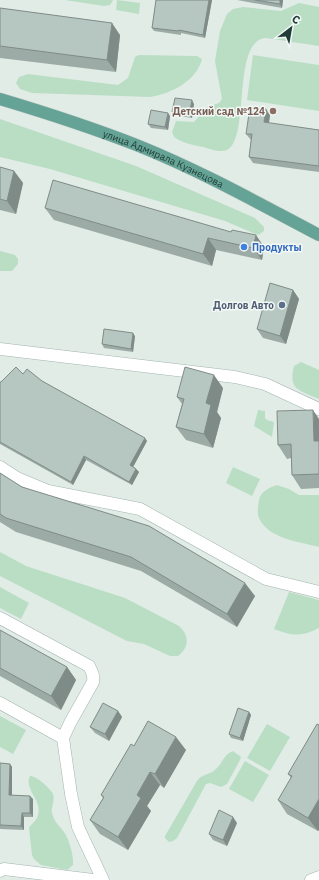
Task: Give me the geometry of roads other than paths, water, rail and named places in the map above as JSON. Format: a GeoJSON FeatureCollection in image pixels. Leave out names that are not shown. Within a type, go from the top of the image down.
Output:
{"type":"FeatureCollection","features":[{"type":"Feature","properties":{"kind":"main road","name":"улица Адмирала Кузнецова"},"geometry":{"type":"LineString","coordinates":[[0,99],[58,117],[139,146],[216,181],[319,235]]}},
{"type":"Feature","properties":{"kind":"street"},"geometry":{"type":"LineString","coordinates":[[0,349],[235,377],[264,384],[319,409]]}},
{"type":"Feature","properties":{"kind":"street"},"geometry":{"type":"LineString","coordinates":[[0,467],[18,478],[48,492],[140,509],[266,580],[319,592]]}},
{"type":"Feature","properties":{"kind":"street"},"geometry":{"type":"LineString","coordinates":[[0,618],[89,666],[94,676],[93,682],[70,722],[63,738],[73,806],[78,827],[103,880]]}},
{"type":"Feature","properties":{"kind":"street"},"geometry":{"type":"LineString","coordinates":[[0,703],[63,738]]}},
{"type":"Feature","properties":{"kind":"street"},"geometry":{"type":"LineString","coordinates":[[0,871],[4,869],[93,880]]}},
{"type":"Feature","properties":{"kind":"street"},"geometry":{"type":"LineString","coordinates":[[311,880],[319,877]]}},
{"type":"Feature","properties":{"kind":"place","name":"Детский сад №124"},"geometry":{"type":"Point","coordinates":[273,111]}},
{"type":"Feature","properties":{"kind":"place","name":"Продукты"},"geometry":{"type":"Point","coordinates":[244,247]}},
{"type":"Feature","properties":{"kind":"place","name":"Долгов Авто"},"geometry":{"type":"Point","coordinates":[282,305]}}]}
